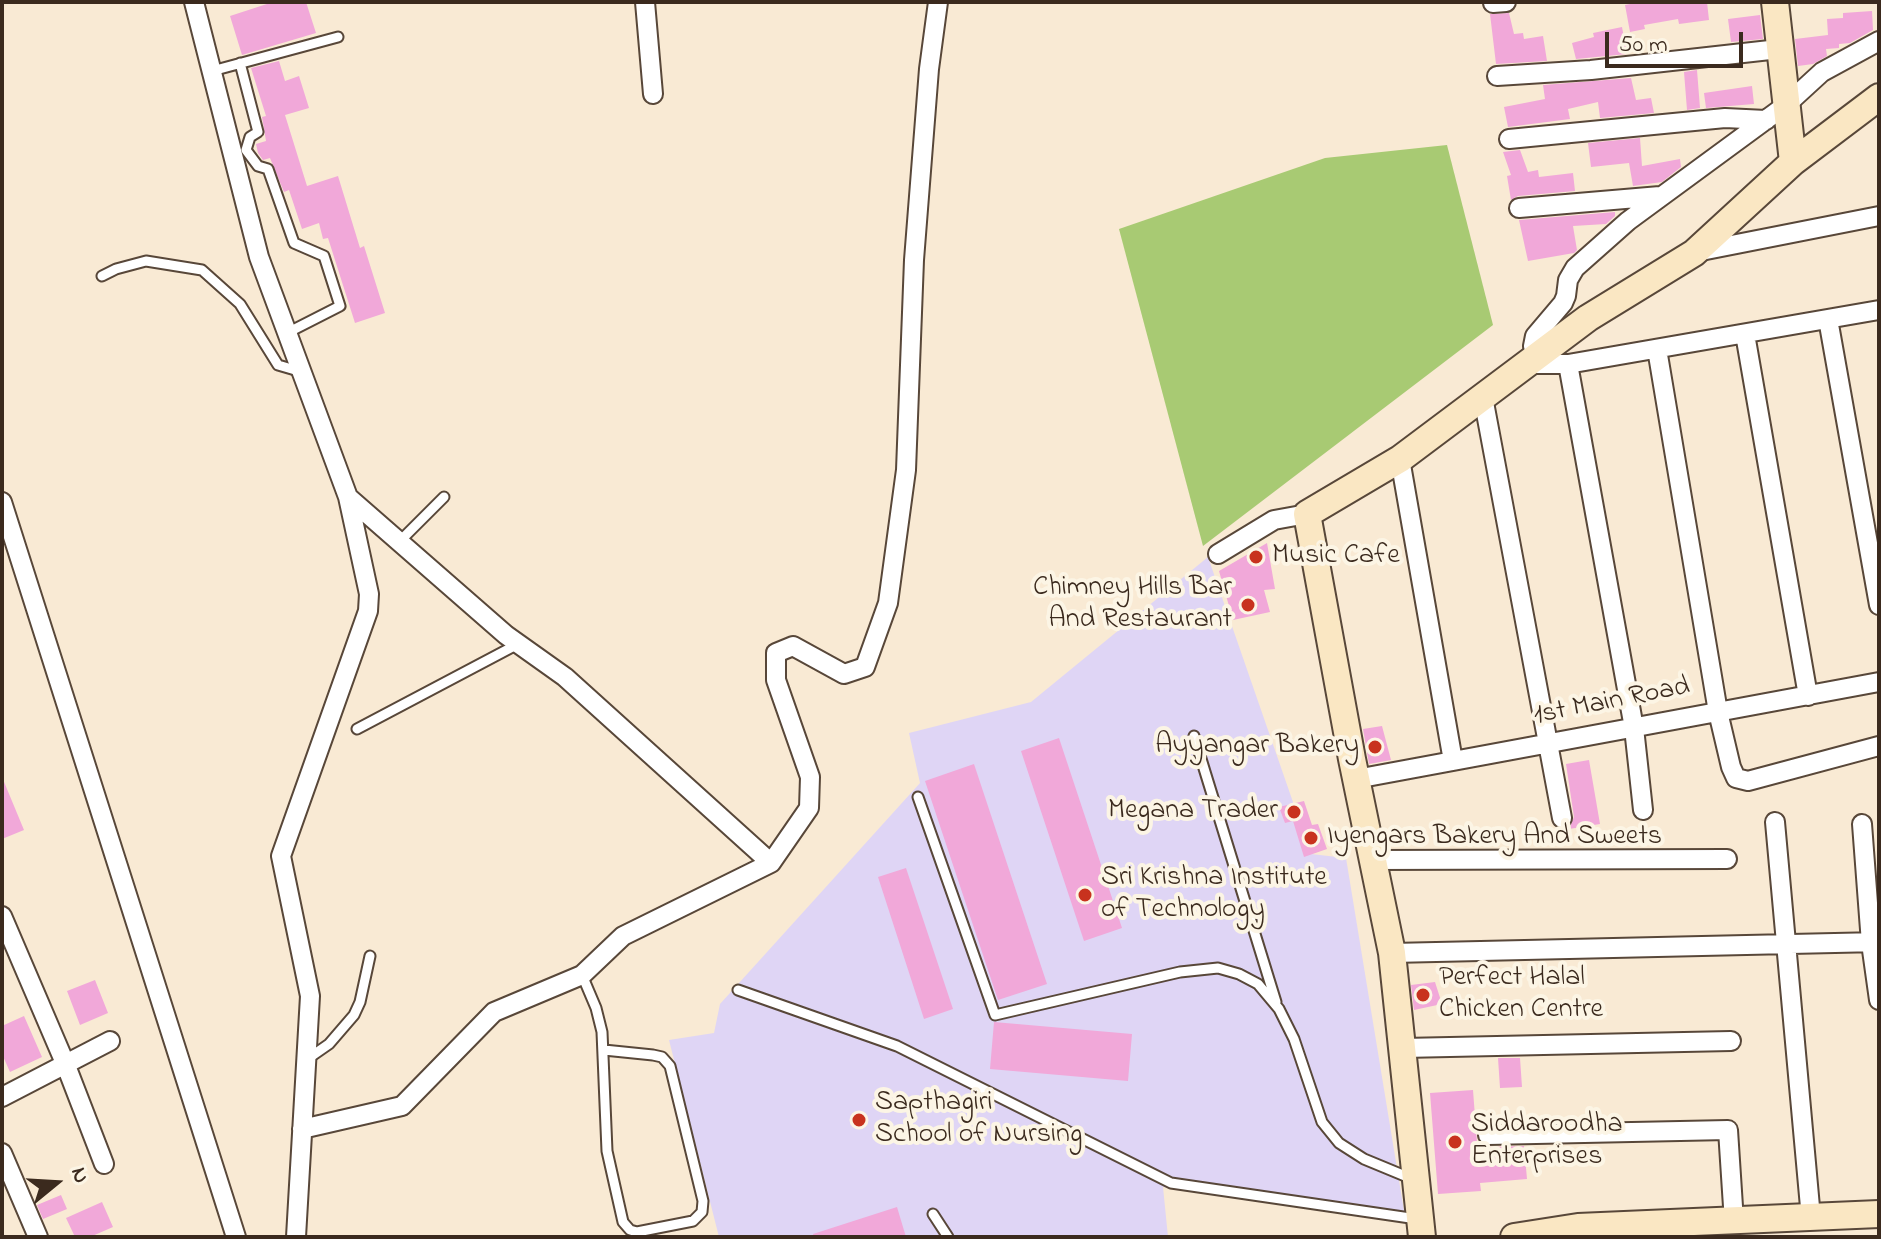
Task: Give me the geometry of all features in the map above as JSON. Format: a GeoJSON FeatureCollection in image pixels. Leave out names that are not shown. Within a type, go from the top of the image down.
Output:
{"type":"FeatureCollection","features":[{"type":"Feature","properties":{"kind":"street"},"geometry":{"type":"LineString","coordinates":[[194,2],[259,257],[348,497],[369,594],[368,611],[281,856],[310,996],[296,1237]]}},
{"type":"Feature","properties":{"kind":"street"},"geometry":{"type":"LineString","coordinates":[[645,2],[653,94]]}},
{"type":"Feature","properties":{"kind":"street"},"geometry":{"type":"LineString","coordinates":[[302,1129],[402,1106],[494,1012],[582,975],[623,936],[771,863],[809,808],[810,777],[776,680],[776,653],[793,646],[844,674],[865,667],[888,603],[906,470],[914,260],[929,69],[938,2]]}},
{"type":"Feature","properties":{"kind":"street"},"geometry":{"type":"LineString","coordinates":[[1775,2],[1779,49],[1776,112],[1793,162]]}},
{"type":"Feature","properties":{"kind":"street"},"geometry":{"type":"LineString","coordinates":[[1531,361],[1535,336],[1563,303],[1570,273],[1628,221],[1776,112],[1822,72],[1879,41]]}},
{"type":"Feature","properties":{"kind":"street"},"geometry":{"type":"LineString","coordinates":[[1497,76],[1591,70],[1779,49]]}},
{"type":"Feature","properties":{"kind":"street"},"geometry":{"type":"LineString","coordinates":[[1218,554],[1274,520],[1307,514],[1400,459],[1588,318],[1694,253],[1793,162],[1879,97]]}},
{"type":"Feature","properties":{"kind":"street"},"geometry":{"type":"LineString","coordinates":[[1509,139],[1776,112]]}},
{"type":"Feature","properties":{"kind":"street"},"geometry":{"type":"LineString","coordinates":[[1519,208],[1663,196]]}},
{"type":"Feature","properties":{"kind":"street"},"geometry":{"type":"LineString","coordinates":[[1694,253],[1879,216]]}},
{"type":"Feature","properties":{"kind":"street"},"geometry":{"type":"LineString","coordinates":[[1531,361],[1568,364],[1879,310]]}},
{"type":"Feature","properties":{"kind":"street"},"geometry":{"type":"LineString","coordinates":[[1828,319],[1879,605]]}},
{"type":"Feature","properties":{"kind":"street"},"geometry":{"type":"LineString","coordinates":[[1745,334],[1808,696]]}},
{"type":"Feature","properties":{"kind":"street"},"geometry":{"type":"LineString","coordinates":[[1657,349],[1718,712],[1736,778],[1748,781],[1879,746]]}},
{"type":"Feature","properties":{"kind":"street"},"geometry":{"type":"LineString","coordinates":[[1568,364],[1634,728],[1643,810]]}},
{"type":"Feature","properties":{"kind":"street"},"geometry":{"type":"LineString","coordinates":[[1483,397],[1562,818]]}},
{"type":"Feature","properties":{"kind":"street"},"geometry":{"type":"LineString","coordinates":[[1400,459],[1453,761]]}},
{"type":"Feature","properties":{"kind":"street"},"geometry":{"type":"LineString","coordinates":[[348,497],[518,644],[565,677],[771,863]]}},
{"type":"Feature","properties":{"kind":"street"},"geometry":{"type":"LineString","coordinates":[[2,502],[236,1237]]}},
{"type":"Feature","properties":{"kind":"street"},"geometry":{"type":"LineString","coordinates":[[1307,514],[1392,953],[1421,1228]]}},
{"type":"Feature","properties":{"kind":"street","name":"1st Main Road"},"geometry":{"type":"LineString","coordinates":[[1356,779],[1879,682]]}},
{"type":"Feature","properties":{"kind":"street"},"geometry":{"type":"LineString","coordinates":[[1775,822],[1786,945],[1795,1225]]}},
{"type":"Feature","properties":{"kind":"street"},"geometry":{"type":"LineString","coordinates":[[1862,824],[1879,1000]]}},
{"type":"Feature","properties":{"kind":"street"},"geometry":{"type":"LineString","coordinates":[[1372,860],[1727,859]]}},
{"type":"Feature","properties":{"kind":"street"},"geometry":{"type":"LineString","coordinates":[[2,916],[104,1164]]}},
{"type":"Feature","properties":{"kind":"street"},"geometry":{"type":"LineString","coordinates":[[1392,953],[1875,942]]}},
{"type":"Feature","properties":{"kind":"street"},"geometry":{"type":"LineString","coordinates":[[2,1097],[110,1041]]}},
{"type":"Feature","properties":{"kind":"street"},"geometry":{"type":"LineString","coordinates":[[1403,1048],[1731,1041]]}},
{"type":"Feature","properties":{"kind":"street"},"geometry":{"type":"LineString","coordinates":[[1488,1135],[1728,1130],[1734,1222]]}},
{"type":"Feature","properties":{"kind":"street"},"geometry":{"type":"LineString","coordinates":[[2,1153],[38,1237]]}},
{"type":"Feature","properties":{"kind":"street"},"geometry":{"type":"LineString","coordinates":[[1514,1237],[1578,1227],[1628,1231],[1734,1222],[1795,1225],[1879,1214]]}},
{"type":"Feature","properties":{"kind":"lane"},"geometry":{"type":"LineString","coordinates":[[212,71],[338,37]]}},
{"type":"Feature","properties":{"kind":"lane"},"geometry":{"type":"LineString","coordinates":[[240,63],[258,132],[250,137],[246,150],[258,166],[268,169],[294,243],[324,256],[340,306],[287,333]]}},
{"type":"Feature","properties":{"kind":"lane"},"geometry":{"type":"LineString","coordinates":[[102,276],[146,261],[202,270],[240,304],[278,365],[302,372]]}},
{"type":"Feature","properties":{"kind":"lane"},"geometry":{"type":"LineString","coordinates":[[400,541],[444,497]]}},
{"type":"Feature","properties":{"kind":"lane"},"geometry":{"type":"LineString","coordinates":[[357,729],[518,644]]}},
{"type":"Feature","properties":{"kind":"lane"},"geometry":{"type":"LineString","coordinates":[[1194,736],[1279,1009],[1294,1039],[1322,1122],[1339,1143],[1364,1159],[1417,1181]]}},
{"type":"Feature","properties":{"kind":"lane"},"geometry":{"type":"LineString","coordinates":[[918,797],[995,1015],[1180,972],[1218,968],[1258,984],[1279,1009]]}},
{"type":"Feature","properties":{"kind":"lane"},"geometry":{"type":"LineString","coordinates":[[306,1060],[329,1044],[354,1015],[370,956]]}},
{"type":"Feature","properties":{"kind":"lane"},"geometry":{"type":"LineString","coordinates":[[582,975],[596,1008],[604,1050],[607,1151],[623,1222],[630,1230],[637,1232],[693,1221],[702,1212],[703,1201],[670,1066],[662,1057],[604,1050]]}},
{"type":"Feature","properties":{"kind":"lane"},"geometry":{"type":"LineString","coordinates":[[738,990],[897,1046],[1171,1183],[1421,1228]]}},
{"type":"Feature","properties":{"kind":"lane"},"geometry":{"type":"LineString","coordinates":[[933,1214],[948,1237]]}},
{"type":"Feature","properties":{"kind":"shaded area","name":"Sri Krishna Institute of Technology"},"geometry":{"type":"Polygon","coordinates":[[[1208,557],[1311,854],[1346,858],[1405,1217],[1163,1187],[1168,1237],[719,1237],[669,1040],[714,1033],[720,1004],[920,783],[909,733],[1031,702],[1208,557]]]}},
{"type":"Feature","properties":{"kind":"green space"},"geometry":{"type":"Polygon","coordinates":[[[1447,145],[1493,325],[1203,546],[1119,229],[1325,158],[1447,145]]]}},
{"type":"Feature","properties":{"kind":"building"},"geometry":{"type":"Polygon","coordinates":[[[273,2],[306,2],[316,33],[242,55],[230,16],[273,2]]]}},
{"type":"Feature","properties":{"kind":"building"},"geometry":{"type":"Polygon","coordinates":[[[1640,2],[1707,2],[1709,20],[1679,24],[1678,19],[1644,25],[1645,29],[1630,32],[1625,5],[1640,2]]]}},
{"type":"Feature","properties":{"kind":"building"},"geometry":{"type":"Polygon","coordinates":[[[1872,11],[1873,30],[1850,43],[1839,44],[1839,48],[1826,49],[1827,56],[1813,64],[1798,66],[1795,39],[1828,35],[1827,19],[1843,18],[1843,13],[1872,11]]]}},
{"type":"Feature","properties":{"kind":"building"},"geometry":{"type":"Polygon","coordinates":[[[1509,13],[1514,34],[1523,33],[1524,39],[1543,36],[1547,61],[1496,64],[1490,14],[1509,13]]]}},
{"type":"Feature","properties":{"kind":"building"},"geometry":{"type":"Polygon","coordinates":[[[1760,15],[1763,39],[1731,42],[1728,19],[1760,15]]]}},
{"type":"Feature","properties":{"kind":"building"},"geometry":{"type":"Polygon","coordinates":[[[1622,27],[1627,54],[1576,59],[1572,43],[1594,37],[1593,33],[1622,27]]]}},
{"type":"Feature","properties":{"kind":"building"},"geometry":{"type":"Polygon","coordinates":[[[279,61],[285,81],[299,76],[309,108],[285,115],[307,186],[338,176],[360,248],[364,246],[385,313],[355,323],[328,238],[323,239],[319,223],[302,229],[289,190],[284,192],[270,158],[263,160],[258,153],[256,144],[266,141],[262,117],[266,116],[251,68],[279,61]]]}},
{"type":"Feature","properties":{"kind":"building"},"geometry":{"type":"Polygon","coordinates":[[[1697,70],[1700,108],[1687,110],[1684,72],[1697,70]]]}},
{"type":"Feature","properties":{"kind":"building"},"geometry":{"type":"Polygon","coordinates":[[[1631,78],[1636,100],[1651,98],[1654,113],[1600,118],[1598,102],[1568,109],[1570,119],[1508,127],[1504,107],[1545,99],[1543,85],[1631,78]]]}},
{"type":"Feature","properties":{"kind":"building"},"geometry":{"type":"Polygon","coordinates":[[[1752,86],[1754,104],[1706,108],[1704,93],[1752,86]]]}},
{"type":"Feature","properties":{"kind":"building"},"geometry":{"type":"Polygon","coordinates":[[[1640,138],[1642,166],[1680,159],[1681,167],[1662,182],[1633,186],[1629,163],[1591,167],[1588,143],[1640,138]]]}},
{"type":"Feature","properties":{"kind":"building"},"geometry":{"type":"Polygon","coordinates":[[[1520,150],[1528,172],[1538,170],[1539,177],[1573,173],[1575,191],[1518,196],[1511,200],[1507,176],[1511,175],[1503,152],[1520,150]]]}},
{"type":"Feature","properties":{"kind":"building"},"geometry":{"type":"Polygon","coordinates":[[[1615,212],[1606,224],[1573,226],[1577,250],[1574,253],[1528,261],[1519,220],[1615,212]]]}},
{"type":"Feature","properties":{"kind":"building","name":"Music Cafe"},"geometry":{"type":"Polygon","coordinates":[[[1267,543],[1275,589],[1264,590],[1270,612],[1233,620],[1219,571],[1267,543]]]}},
{"type":"Feature","properties":{"kind":"building","name":"Ayyangar Bakery"},"geometry":{"type":"Polygon","coordinates":[[[1382,726],[1391,760],[1369,764],[1363,729],[1382,726]]]}},
{"type":"Feature","properties":{"kind":"building"},"geometry":{"type":"Polygon","coordinates":[[[1059,738],[1122,928],[1084,941],[1021,751],[1059,738]]]}},
{"type":"Feature","properties":{"kind":"building"},"geometry":{"type":"Polygon","coordinates":[[[1589,760],[1600,824],[1569,829],[1574,817],[1566,764],[1589,760]]]}},
{"type":"Feature","properties":{"kind":"building"},"geometry":{"type":"Polygon","coordinates":[[[974,764],[1047,984],[998,1000],[925,781],[974,764]]]}},
{"type":"Feature","properties":{"kind":"building"},"geometry":{"type":"Polygon","coordinates":[[[2,777],[24,830],[2,839],[2,777]]]}},
{"type":"Feature","properties":{"kind":"building"},"geometry":{"type":"Polygon","coordinates":[[[1304,801],[1312,825],[1318,824],[1327,849],[1304,857],[1293,821],[1285,823],[1279,807],[1304,801]]]}},
{"type":"Feature","properties":{"kind":"building"},"geometry":{"type":"Polygon","coordinates":[[[906,868],[953,1009],[924,1019],[878,877],[906,868]]]}},
{"type":"Feature","properties":{"kind":"building"},"geometry":{"type":"Polygon","coordinates":[[[95,980],[108,1013],[80,1025],[67,991],[95,980]]]}},
{"type":"Feature","properties":{"kind":"building","name":"Perfect Halal Chicken Centre"},"geometry":{"type":"Polygon","coordinates":[[[1435,982],[1442,1004],[1414,1010],[1411,985],[1435,982]]]}},
{"type":"Feature","properties":{"kind":"building"},"geometry":{"type":"Polygon","coordinates":[[[24,1016],[42,1057],[10,1072],[2,1054],[2,1026],[24,1016]]]}},
{"type":"Feature","properties":{"kind":"building"},"geometry":{"type":"Polygon","coordinates":[[[994,1022],[1132,1034],[1128,1081],[990,1069],[994,1022]]]}},
{"type":"Feature","properties":{"kind":"building"},"geometry":{"type":"Polygon","coordinates":[[[1498,1058],[1520,1058],[1522,1087],[1500,1088],[1498,1058]]]}},
{"type":"Feature","properties":{"kind":"building","name":"Siddaroodha Enterprises"},"geometry":{"type":"Polygon","coordinates":[[[1473,1090],[1477,1143],[1488,1147],[1524,1146],[1527,1179],[1480,1183],[1481,1191],[1438,1194],[1430,1093],[1473,1090]]]}},
{"type":"Feature","properties":{"kind":"building"},"geometry":{"type":"Polygon","coordinates":[[[61,1195],[67,1209],[43,1219],[37,1205],[61,1195]]]}},
{"type":"Feature","properties":{"kind":"building"},"geometry":{"type":"Polygon","coordinates":[[[102,1202],[113,1227],[90,1237],[75,1237],[66,1218],[102,1202]]]}},
{"type":"Feature","properties":{"kind":"building"},"geometry":{"type":"Polygon","coordinates":[[[897,1207],[906,1237],[814,1237],[813,1234],[897,1207]]]}},
{"type":"Feature","properties":{"kind":"place","name":"Music Cafe"},"geometry":{"type":"Point","coordinates":[1256,557]}},
{"type":"Feature","properties":{"kind":"place","name":"Chimney Hills Bar And Restaurant"},"geometry":{"type":"Point","coordinates":[1248,605]}},
{"type":"Feature","properties":{"kind":"place","name":"Ayyangar Bakery"},"geometry":{"type":"Point","coordinates":[1375,747]}},
{"type":"Feature","properties":{"kind":"place","name":"Megana Trader"},"geometry":{"type":"Point","coordinates":[1294,812]}},
{"type":"Feature","properties":{"kind":"place","name":"Iyengars Bakery And Sweets"},"geometry":{"type":"Point","coordinates":[1311,838]}},
{"type":"Feature","properties":{"kind":"place","name":"Sri Krishna Institute of Technology"},"geometry":{"type":"Point","coordinates":[1085,895]}},
{"type":"Feature","properties":{"kind":"place","name":"Perfect Halal Chicken Centre"},"geometry":{"type":"Point","coordinates":[1423,995]}},
{"type":"Feature","properties":{"kind":"place","name":"Sapthagiri School of Nursing"},"geometry":{"type":"Point","coordinates":[859,1120]}},
{"type":"Feature","properties":{"kind":"place","name":"Siddaroodha Enterprises"},"geometry":{"type":"Point","coordinates":[1455,1142]}}]}
